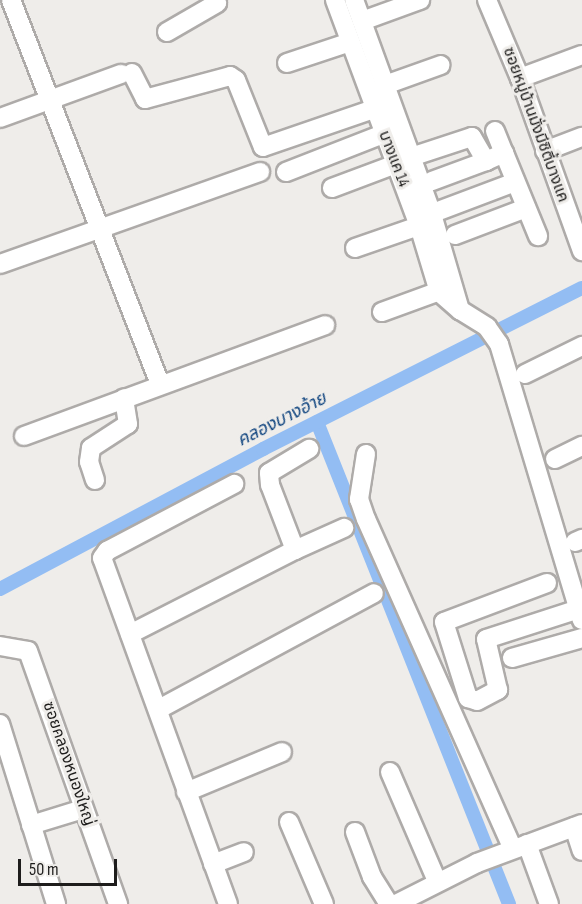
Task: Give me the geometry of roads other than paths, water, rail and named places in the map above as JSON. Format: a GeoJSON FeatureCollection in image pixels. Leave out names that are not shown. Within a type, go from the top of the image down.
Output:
{"type":"FeatureCollection","features":[{"type":"Feature","properties":{"kind":"street"},"geometry":{"type":"LineString","coordinates":[[11,0],[160,385]]}},
{"type":"Feature","properties":{"kind":"street","name":"บางแค 14"},"geometry":{"type":"LineString","coordinates":[[335,0],[374,109],[392,131]]}},
{"type":"Feature","properties":{"kind":"street","name":"บางแค 14"},"geometry":{"type":"LineString","coordinates":[[354,0],[385,86],[392,131],[427,217],[447,289],[460,310],[488,327],[500,344],[580,615]]}},
{"type":"Feature","properties":{"kind":"street"},"geometry":{"type":"LineString","coordinates":[[362,21],[420,0]]}},
{"type":"Feature","properties":{"kind":"street","name":"ซอยหมู่บ้านมั่งมีซิตี้บางแค"},"geometry":{"type":"LineString","coordinates":[[487,0],[520,78],[545,151],[578,227],[582,251]]}},
{"type":"Feature","properties":{"kind":"street"},"geometry":{"type":"LineString","coordinates":[[167,32],[221,1]]}},
{"type":"Feature","properties":{"kind":"street"},"geometry":{"type":"LineString","coordinates":[[287,63],[350,42]]}},
{"type":"Feature","properties":{"kind":"street"},"geometry":{"type":"LineString","coordinates":[[520,78],[582,55]]}},
{"type":"Feature","properties":{"kind":"street"},"geometry":{"type":"LineString","coordinates":[[385,86],[441,65]]}},
{"type":"Feature","properties":{"kind":"street"},"geometry":{"type":"LineString","coordinates":[[0,118],[127,73],[145,99],[230,76],[236,80],[262,147],[374,109]]}},
{"type":"Feature","properties":{"kind":"street"},"geometry":{"type":"LineString","coordinates":[[286,172],[392,131]]}},
{"type":"Feature","properties":{"kind":"street"},"geometry":{"type":"LineString","coordinates":[[495,131],[538,236]]}},
{"type":"Feature","properties":{"kind":"street"},"geometry":{"type":"LineString","coordinates":[[332,188],[472,137],[486,160]]}},
{"type":"Feature","properties":{"kind":"street"},"geometry":{"type":"LineString","coordinates":[[545,151],[582,137]]}},
{"type":"Feature","properties":{"kind":"street"},"geometry":{"type":"LineString","coordinates":[[432,181],[504,153]]}},
{"type":"Feature","properties":{"kind":"street"},"geometry":{"type":"LineString","coordinates":[[0,264],[260,172]]}},
{"type":"Feature","properties":{"kind":"street"},"geometry":{"type":"LineString","coordinates":[[355,248],[515,182]]}},
{"type":"Feature","properties":{"kind":"street"},"geometry":{"type":"LineString","coordinates":[[455,235],[526,208]]}},
{"type":"Feature","properties":{"kind":"street"},"geometry":{"type":"LineString","coordinates":[[382,312],[447,289]]}},
{"type":"Feature","properties":{"kind":"street"},"geometry":{"type":"LineString","coordinates":[[24,436],[325,325]]}},
{"type":"Feature","properties":{"kind":"street"},"geometry":{"type":"LineString","coordinates":[[525,374],[582,346]]}},
{"type":"Feature","properties":{"kind":"street"},"geometry":{"type":"LineString","coordinates":[[95,480],[89,462],[91,448],[128,424],[124,398]]}},
{"type":"Feature","properties":{"kind":"street"},"geometry":{"type":"LineString","coordinates":[[555,459],[582,446]]}},
{"type":"Feature","properties":{"kind":"street"},"geometry":{"type":"LineString","coordinates":[[295,550],[270,485],[269,473],[309,449]]}},
{"type":"Feature","properties":{"kind":"street"},"geometry":{"type":"LineString","coordinates":[[366,454],[359,499],[366,519],[549,904]]}},
{"type":"Feature","properties":{"kind":"street"},"geometry":{"type":"LineString","coordinates":[[228,904],[186,792],[159,709],[102,558],[107,551],[234,484]]}},
{"type":"Feature","properties":{"kind":"street"},"geometry":{"type":"LineString","coordinates":[[130,633],[295,550],[345,528]]}},
{"type":"Feature","properties":{"kind":"street"},"geometry":{"type":"LineString","coordinates":[[477,610],[498,690],[495,694],[471,700],[443,627],[447,620],[548,583]]}},
{"type":"Feature","properties":{"kind":"street"},"geometry":{"type":"LineString","coordinates":[[159,709],[374,593]]}},
{"type":"Feature","properties":{"kind":"street"},"geometry":{"type":"LineString","coordinates":[[486,639],[580,615]]}},
{"type":"Feature","properties":{"kind":"street"},"geometry":{"type":"LineString","coordinates":[[512,658],[582,638]]}},
{"type":"Feature","properties":{"kind":"street","name":"ซอยคลองหนองใหญ่"},"geometry":{"type":"LineString","coordinates":[[0,646],[28,651],[118,904]]}},
{"type":"Feature","properties":{"kind":"street"},"geometry":{"type":"LineString","coordinates":[[0,724],[56,904]]}},
{"type":"Feature","properties":{"kind":"street"},"geometry":{"type":"LineString","coordinates":[[186,792],[282,752]]}},
{"type":"Feature","properties":{"kind":"street"},"geometry":{"type":"LineString","coordinates":[[390,772],[437,881]]}},
{"type":"Feature","properties":{"kind":"street"},"geometry":{"type":"LineString","coordinates":[[31,825],[83,809]]}},
{"type":"Feature","properties":{"kind":"street"},"geometry":{"type":"LineString","coordinates":[[289,822],[324,904]]}},
{"type":"Feature","properties":{"kind":"street"},"geometry":{"type":"LineString","coordinates":[[396,904],[418,898],[437,881],[578,826],[582,851]]}},
{"type":"Feature","properties":{"kind":"street"},"geometry":{"type":"LineString","coordinates":[[355,832],[372,877],[389,904]]}},
{"type":"Feature","properties":{"kind":"street"},"geometry":{"type":"LineString","coordinates":[[213,864],[244,852]]}},
{"type":"Feature","properties":{"kind":"waterway","name":"คลองบางอ้าย"},"geometry":{"type":"LineString","coordinates":[[0,589],[263,449],[582,288]]}},
{"type":"Feature","properties":{"kind":"waterway"},"geometry":{"type":"LineString","coordinates":[[317,422],[509,904]]}}]}
